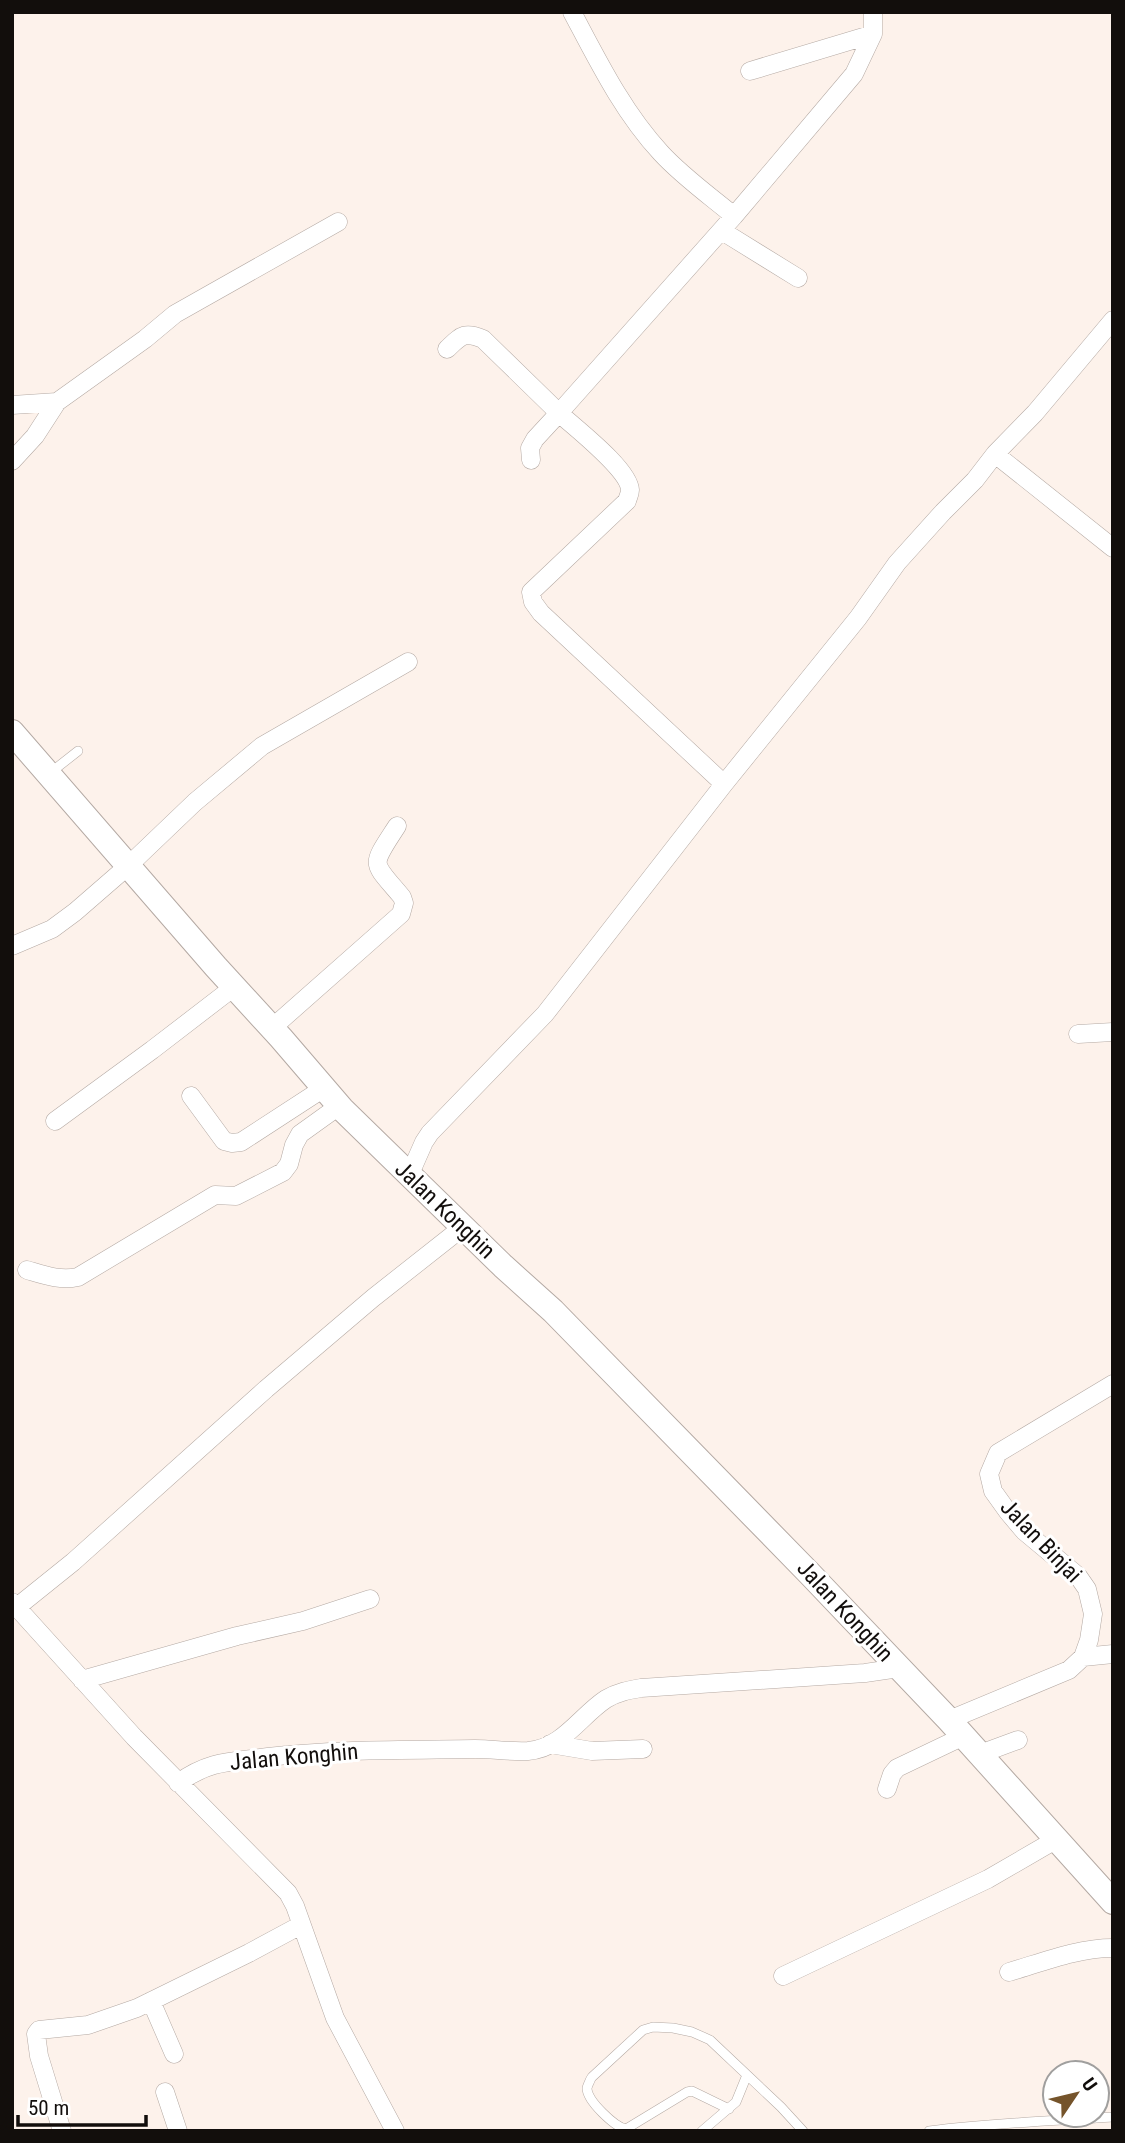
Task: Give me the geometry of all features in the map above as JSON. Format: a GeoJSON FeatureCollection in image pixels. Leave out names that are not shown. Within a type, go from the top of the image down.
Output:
{"type":"FeatureCollection","features":[{"type":"Feature","properties":{"kind":"street"},"geometry":{"type":"LineString","coordinates":[[572,12],[605,75],[647,137],[663,155],[734,216]]}},
{"type":"Feature","properties":{"kind":"street"},"geometry":{"type":"LineString","coordinates":[[531,460],[530,448],[535,439],[722,231],[854,74],[873,34],[873,12]]}},
{"type":"Feature","properties":{"kind":"street"},"geometry":{"type":"LineString","coordinates":[[750,71],[873,34]]}},
{"type":"Feature","properties":{"kind":"street"},"geometry":{"type":"LineString","coordinates":[[12,461],[35,436],[57,402],[176,314],[338,222]]}},
{"type":"Feature","properties":{"kind":"street"},"geometry":{"type":"LineString","coordinates":[[722,231],[798,278]]}},
{"type":"Feature","properties":{"kind":"street"},"geometry":{"type":"LineString","coordinates":[[409,1176],[430,1133],[545,1014],[724,784],[858,618],[897,563],[1035,413],[1113,320]]}},
{"type":"Feature","properties":{"kind":"street"},"geometry":{"type":"LineString","coordinates":[[447,349],[460,337],[471,334],[483,339],[616,465],[625,477],[630,490],[627,501],[531,592],[533,602],[541,613],[724,784]]}},
{"type":"Feature","properties":{"kind":"street"},"geometry":{"type":"LineString","coordinates":[[12,405],[57,402]]}},
{"type":"Feature","properties":{"kind":"street"},"geometry":{"type":"LineString","coordinates":[[995,454],[1113,548]]}},
{"type":"Feature","properties":{"kind":"street"},"geometry":{"type":"LineString","coordinates":[[12,946],[52,929],[75,912],[195,802],[262,746],[408,662]]}},
{"type":"Feature","properties":{"kind":"street","name":"Jalan Konghin"},"geometry":{"type":"LineString","coordinates":[[12,732],[332,1097],[409,1176],[553,1311],[809,1573],[964,1737],[1113,1902]]}},
{"type":"Feature","properties":{"kind":"street"},"geometry":{"type":"LineString","coordinates":[[272,1028],[401,914],[404,903],[402,897],[376,865],[376,858],[397,826]]}},
{"type":"Feature","properties":{"kind":"street"},"geometry":{"type":"LineString","coordinates":[[55,1121],[234,987]]}},
{"type":"Feature","properties":{"kind":"street"},"geometry":{"type":"LineString","coordinates":[[1077,1034],[1113,1032]]}},
{"type":"Feature","properties":{"kind":"street"},"geometry":{"type":"LineString","coordinates":[[191,1096],[224,1141],[232,1143],[241,1142],[332,1097]]}},
{"type":"Feature","properties":{"kind":"street"},"geometry":{"type":"LineString","coordinates":[[27,1270],[53,1278],[78,1277],[215,1195],[236,1196],[283,1172],[289,1164],[300,1134],[332,1097]]}},
{"type":"Feature","properties":{"kind":"street"},"geometry":{"type":"LineString","coordinates":[[395,2131],[335,2018],[288,1893],[178,1783],[15,1604],[73,1562],[266,1389],[373,1298],[463,1227]]}},
{"type":"Feature","properties":{"kind":"street","name":"Jalan Binjai"},"geometry":{"type":"LineString","coordinates":[[1083,1657],[1093,1614],[1087,1589],[1078,1576],[1024,1531],[993,1491],[989,1474],[998,1453],[1113,1384]]}},
{"type":"Feature","properties":{"kind":"street"},"geometry":{"type":"LineString","coordinates":[[82,1680],[237,1636],[303,1621],[370,1600]]}},
{"type":"Feature","properties":{"kind":"street"},"geometry":{"type":"LineString","coordinates":[[887,1789],[897,1768],[964,1737],[1069,1670],[1083,1657],[1113,1654]]}},
{"type":"Feature","properties":{"kind":"street","name":"Jalan Konghin"},"geometry":{"type":"LineString","coordinates":[[178,1783],[195,1771],[215,1764],[315,1752],[480,1749],[531,1751],[564,1737],[605,1699],[622,1691],[865,1673],[899,1668]]}},
{"type":"Feature","properties":{"kind":"street"},"geometry":{"type":"LineString","coordinates":[[964,1737],[1018,1740]]}},
{"type":"Feature","properties":{"kind":"street"},"geometry":{"type":"LineString","coordinates":[[550,1744],[592,1751],[643,1749]]}},
{"type":"Feature","properties":{"kind":"street"},"geometry":{"type":"LineString","coordinates":[[783,1976],[988,1880],[1057,1839]]}},
{"type":"Feature","properties":{"kind":"street"},"geometry":{"type":"LineString","coordinates":[[62,2131],[39,2056],[36,2034],[44,2029],[88,2025],[112,2018],[249,1953],[300,1925]]}},
{"type":"Feature","properties":{"kind":"street"},"geometry":{"type":"LineString","coordinates":[[1009,1972],[1070,1954],[1097,1948],[1113,1948]]}},
{"type":"Feature","properties":{"kind":"street"},"geometry":{"type":"LineString","coordinates":[[151,2001],[174,2054]]}},
{"type":"Feature","properties":{"kind":"street"},"geometry":{"type":"LineString","coordinates":[[165,2092],[178,2131]]}},
{"type":"Feature","properties":{"kind":"lane"},"geometry":{"type":"LineString","coordinates":[[49,774],[78,751]]}},
{"type":"Feature","properties":{"kind":"lane"},"geometry":{"type":"LineString","coordinates":[[729,2109],[692,2091],[626,2129],[619,2128],[590,2097],[587,2088],[592,2077],[643,2031],[653,2027],[692,2032],[710,2040],[803,2131]]}},
{"type":"Feature","properties":{"kind":"lane"},"geometry":{"type":"LineString","coordinates":[[702,2131],[736,2102],[747,2076]]}},
{"type":"Feature","properties":{"kind":"lane"},"geometry":{"type":"LineString","coordinates":[[929,2131],[982,2124],[1113,2117]]}}]}
